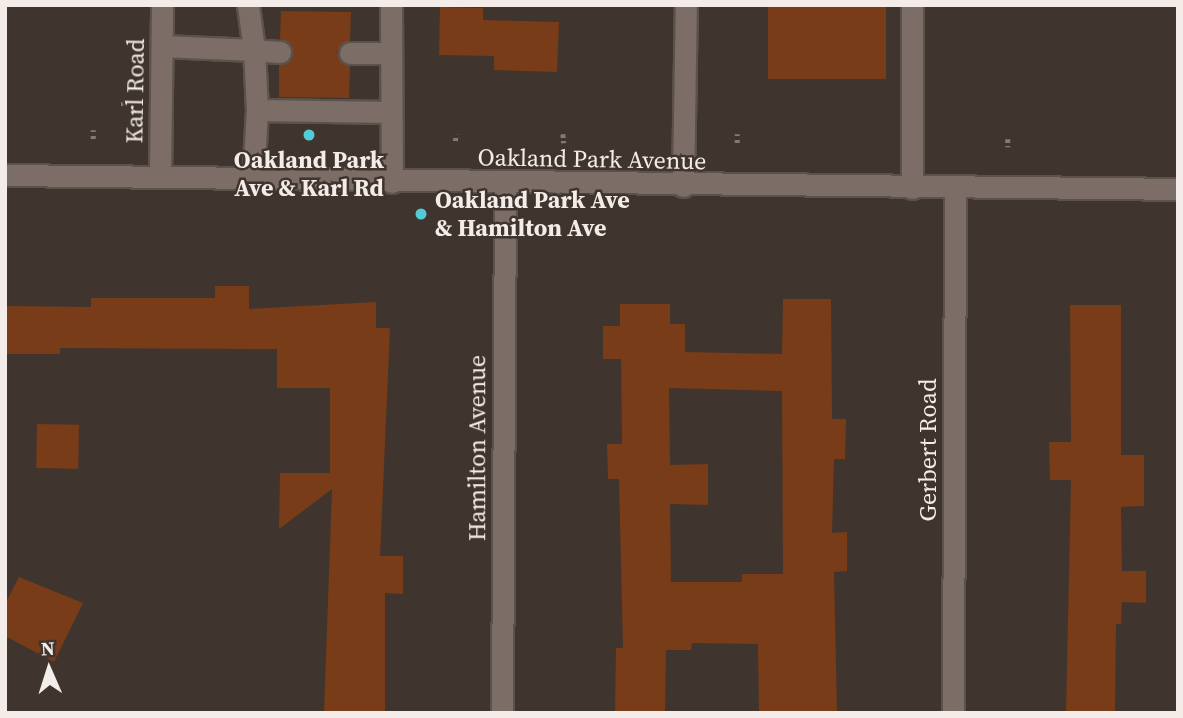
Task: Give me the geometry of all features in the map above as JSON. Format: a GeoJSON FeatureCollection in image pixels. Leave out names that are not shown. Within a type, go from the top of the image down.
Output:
{"type":"FeatureCollection","features":[{"type":"Feature","properties":{"kind":"main road","name":"Karl Road"},"geometry":{"type":"LineString","coordinates":[[160,177],[162,5]]}},
{"type":"Feature","properties":{"kind":"main road"},"geometry":{"type":"LineString","coordinates":[[248,5],[254,50],[257,110],[253,179]]}},
{"type":"Feature","properties":{"kind":"main road"},"geometry":{"type":"LineString","coordinates":[[391,5],[392,182]]}},
{"type":"Feature","properties":{"kind":"main road"},"geometry":{"type":"LineString","coordinates":[[683,186],[686,5]]}},
{"type":"Feature","properties":{"kind":"main road"},"geometry":{"type":"LineString","coordinates":[[912,5],[912,188]]}},
{"type":"Feature","properties":{"kind":"main road"},"geometry":{"type":"LineString","coordinates":[[162,46],[280,52]]}},
{"type":"Feature","properties":{"kind":"main road"},"geometry":{"type":"LineString","coordinates":[[350,53],[391,52]]}},
{"type":"Feature","properties":{"kind":"main road"},"geometry":{"type":"LineString","coordinates":[[257,110],[391,112]]}},
{"type":"Feature","properties":{"kind":"main road","name":"Oakland Park Avenue"},"geometry":{"type":"LineString","coordinates":[[5,175],[505,184],[1178,189]]}},
{"type":"Feature","properties":{"kind":"main road","name":"Hamilton Avenue"},"geometry":{"type":"LineString","coordinates":[[502,713],[505,184]]}},
{"type":"Feature","properties":{"kind":"main road","name":"Gerbert Road"},"geometry":{"type":"LineString","coordinates":[[953,713],[955,188]]}},
{"type":"Feature","properties":{"kind":"path"},"geometry":{"type":"LineString","coordinates":[[121,104],[128,104]]}},
{"type":"Feature","properties":{"kind":"path"},"geometry":{"type":"LineString","coordinates":[[93,130],[93,139]]}},
{"type":"Feature","properties":{"kind":"path"},"geometry":{"type":"LineString","coordinates":[[455,141],[456,134]]}},
{"type":"Feature","properties":{"kind":"path"},"geometry":{"type":"LineString","coordinates":[[563,134],[564,144]]}},
{"type":"Feature","properties":{"kind":"path"},"geometry":{"type":"LineString","coordinates":[[737,134],[737,143]]}},
{"type":"Feature","properties":{"kind":"path"},"geometry":{"type":"LineString","coordinates":[[1008,139],[1008,147]]}},
{"type":"Feature","properties":{"kind":"building"},"geometry":{"type":"Polygon","coordinates":[[[768,5],[886,5],[886,79],[768,79],[768,5]]]}},
{"type":"Feature","properties":{"kind":"building"},"geometry":{"type":"Polygon","coordinates":[[[440,7],[483,8],[483,20],[559,22],[557,72],[494,70],[494,56],[439,55],[440,7]]]}},
{"type":"Feature","properties":{"kind":"building"},"geometry":{"type":"Polygon","coordinates":[[[281,11],[351,12],[350,40],[337,52],[350,66],[349,98],[279,97],[279,65],[293,52],[280,39],[281,11]]]}},
{"type":"Feature","properties":{"kind":"building"},"geometry":{"type":"Polygon","coordinates":[[[215,286],[249,286],[249,309],[376,302],[376,328],[390,328],[380,556],[403,556],[403,594],[385,593],[385,712],[324,712],[332,489],[279,529],[280,473],[330,473],[330,388],[277,388],[277,349],[60,348],[60,354],[5,354],[5,306],[91,307],[91,298],[215,298],[215,286]]]}},
{"type":"Feature","properties":{"kind":"building"},"geometry":{"type":"Polygon","coordinates":[[[783,299],[831,299],[832,419],[846,419],[845,459],[834,459],[832,533],[847,532],[847,571],[834,572],[837,713],[759,713],[758,644],[692,643],[691,650],[666,650],[665,713],[615,713],[616,648],[623,648],[619,479],[608,479],[607,444],[622,444],[621,359],[603,359],[603,326],[620,326],[620,304],[670,304],[670,324],[685,324],[685,352],[782,354],[783,299]],[[669,388],[670,465],[708,464],[708,505],[670,504],[671,582],[742,582],[742,574],[783,574],[782,391],[669,388]]]}},
{"type":"Feature","properties":{"kind":"building"},"geometry":{"type":"Polygon","coordinates":[[[1070,305],[1121,305],[1121,455],[1144,455],[1144,506],[1121,507],[1122,571],[1146,571],[1146,603],[1122,602],[1121,624],[1116,624],[1115,713],[1066,713],[1071,480],[1050,480],[1049,442],[1071,442],[1070,305]]]}},
{"type":"Feature","properties":{"kind":"building"},"geometry":{"type":"Polygon","coordinates":[[[37,424],[79,425],[78,469],[36,468],[37,424]]]}},
{"type":"Feature","properties":{"kind":"building"},"geometry":{"type":"Polygon","coordinates":[[[19,577],[83,603],[54,662],[5,636],[5,604],[19,577]]]}},
{"type":"Feature","properties":{"kind":"place","name":"Oakland Park Ave & Karl Rd"},"geometry":{"type":"Point","coordinates":[309,135]}},
{"type":"Feature","properties":{"kind":"place","name":"Oakland Park Ave & Hamilton Ave"},"geometry":{"type":"Point","coordinates":[421,214]}}]}
